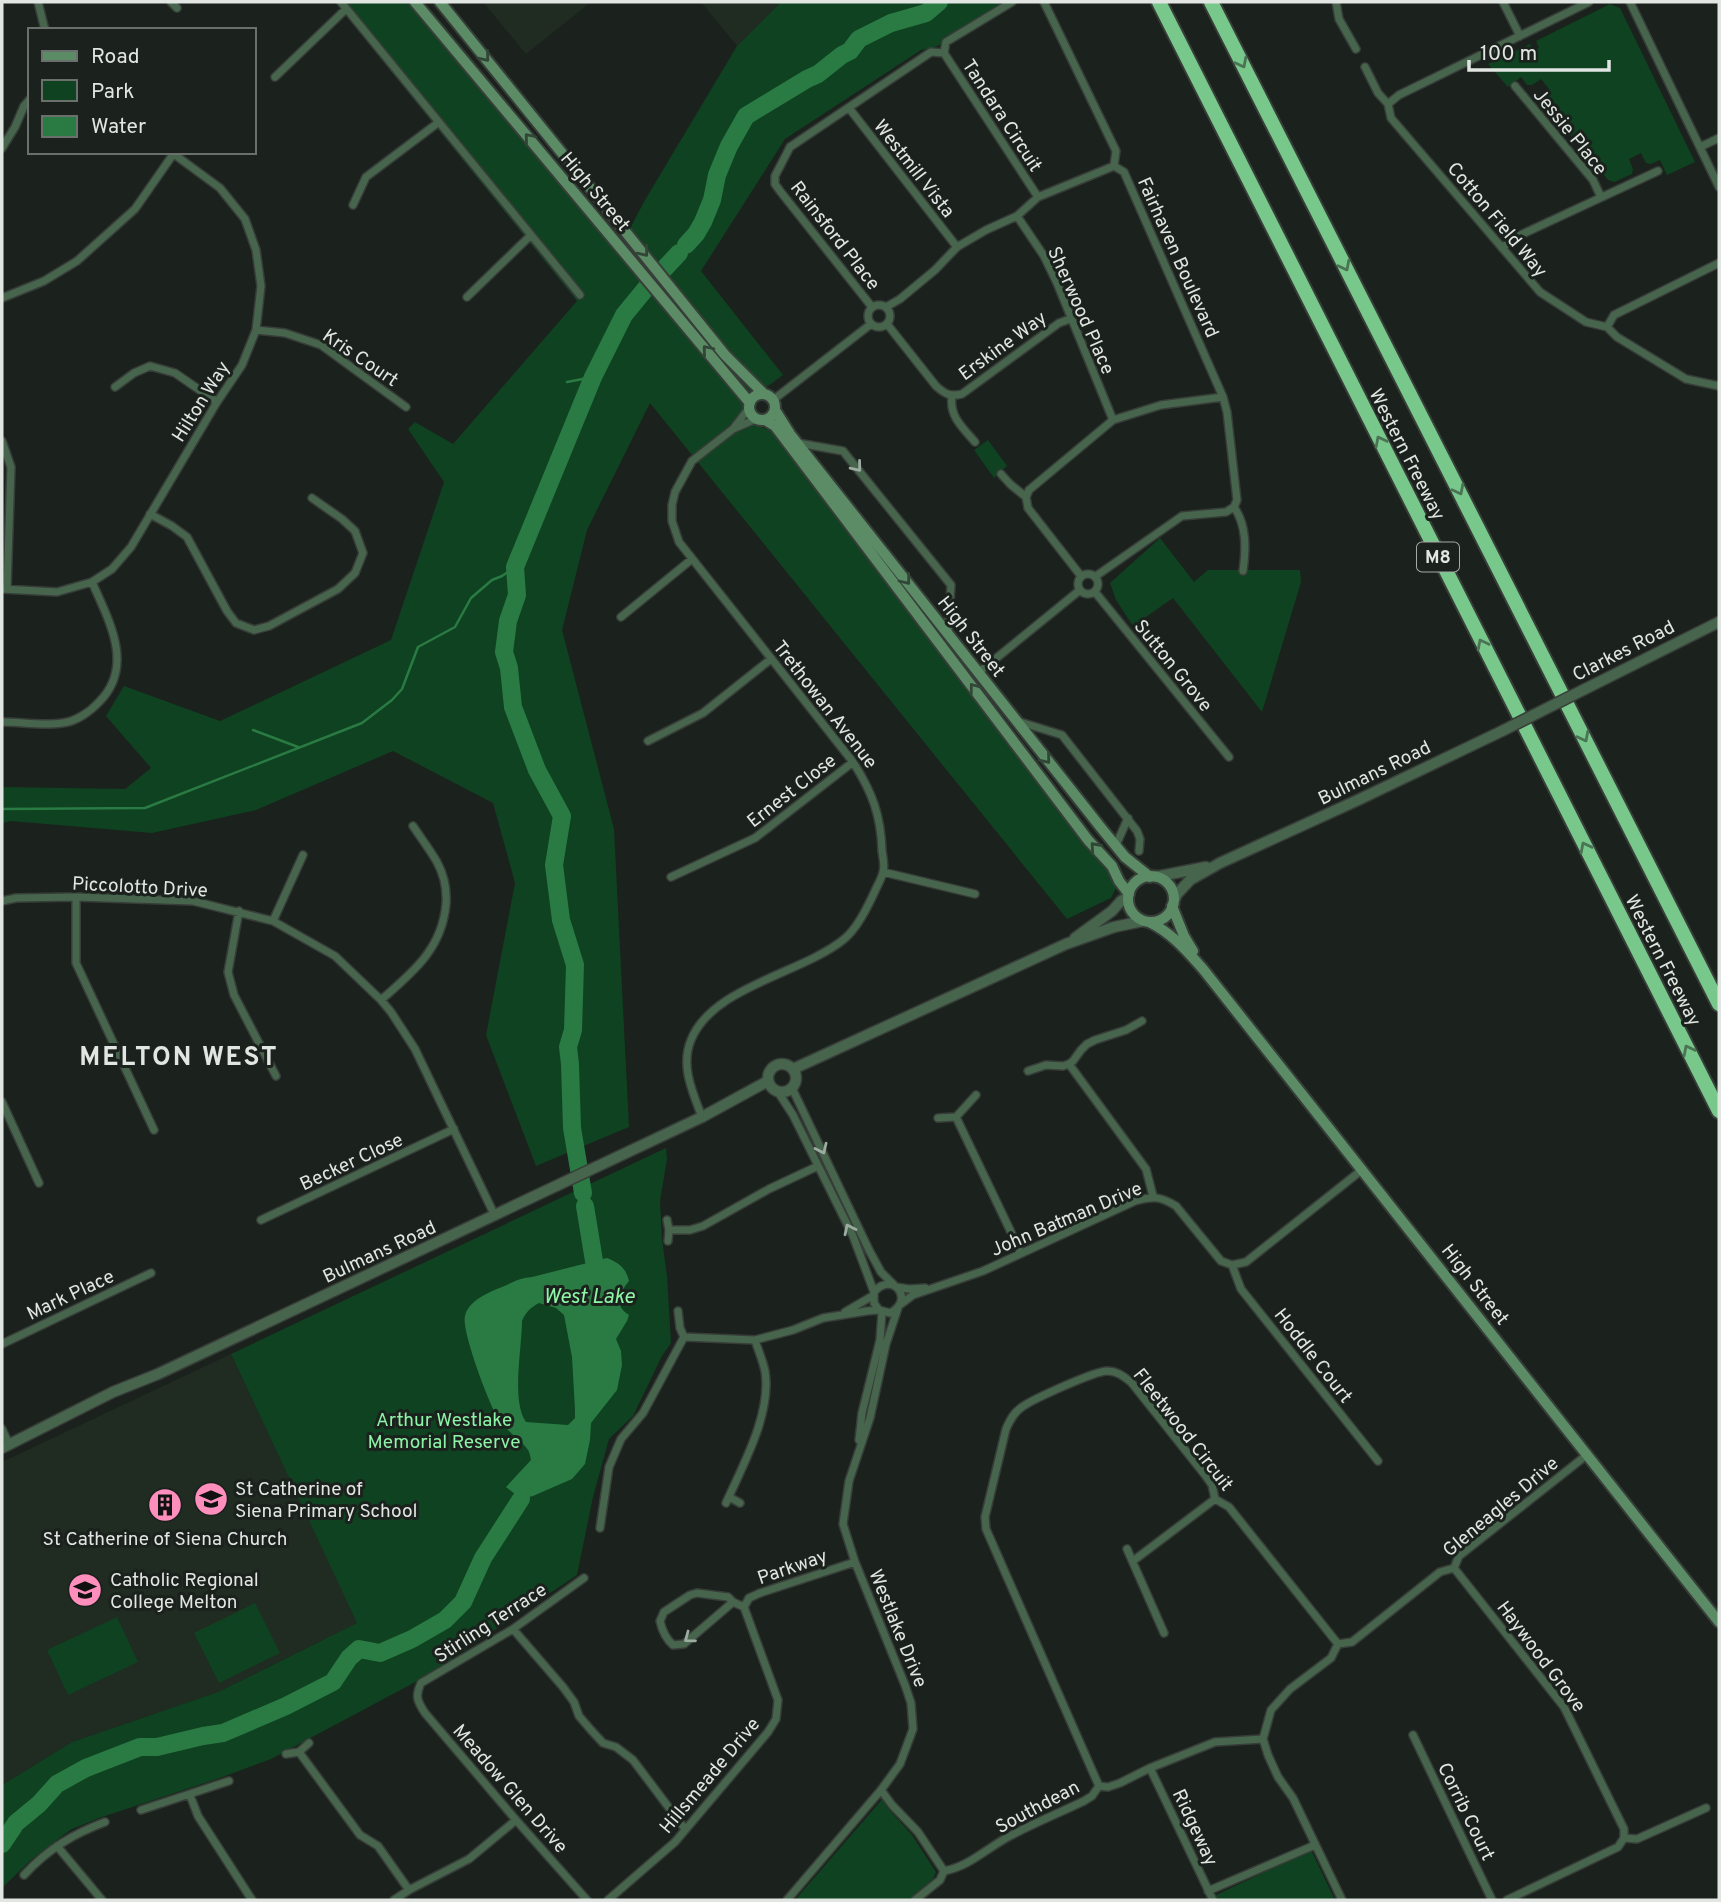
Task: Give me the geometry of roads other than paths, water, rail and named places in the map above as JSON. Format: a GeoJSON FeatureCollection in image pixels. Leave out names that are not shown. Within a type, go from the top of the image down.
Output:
{"type":"FeatureCollection","features":[{"type":"Feature","properties":{"kind":"highway","name":"Western Freeway"},"geometry":{"type":"LineString","coordinates":[[1158,2],[1719,1111]]}},
{"type":"Feature","properties":{"kind":"highway","name":"Western Freeway"},"geometry":{"type":"LineString","coordinates":[[1211,2],[1719,1004]]}},
{"type":"Feature","properties":{"kind":"main road","name":"High Street"},"geometry":{"type":"LineString","coordinates":[[415,2],[716,360],[750,405]]}},
{"type":"Feature","properties":{"kind":"main road","name":"High Street"},"geometry":{"type":"LineString","coordinates":[[441,2],[725,355],[770,401],[797,443],[1116,845],[1135,866],[1152,877]]}},
{"type":"Feature","properties":{"kind":"main road"},"geometry":{"type":"LineString","coordinates":[[755,396],[770,401],[773,415],[761,419],[753,416],[750,405],[755,396]]}},
{"type":"Feature","properties":{"kind":"main road","name":"High Street"},"geometry":{"type":"LineString","coordinates":[[761,419],[775,426],[1088,840],[1112,866],[1129,895]]}},
{"type":"Feature","properties":{"kind":"main road"},"geometry":{"type":"LineString","coordinates":[[1152,877],[1167,883],[1174,896],[1173,905],[1168,915],[1162,919],[1146,921],[1138,918],[1130,909],[1129,895],[1138,881],[1152,877]]}},
{"type":"Feature","properties":{"kind":"main road","name":"High Street"},"geometry":{"type":"LineString","coordinates":[[1173,905],[1184,936],[1203,969]]}},
{"type":"Feature","properties":{"kind":"main road","name":"High Street"},"geometry":{"type":"LineString","coordinates":[[1146,921],[1165,930],[1203,969],[1719,1622]]}},
{"type":"Feature","properties":{"kind":"street"},"geometry":{"type":"LineString","coordinates":[[38,2],[44,28]]}},
{"type":"Feature","properties":{"kind":"street","name":"Tandara Circuit"},"geometry":{"type":"LineString","coordinates":[[1012,2],[946,42],[944,52],[1038,197]]}},
{"type":"Feature","properties":{"kind":"street"},"geometry":{"type":"LineString","coordinates":[[1044,2],[1115,151],[1114,166]]}},
{"type":"Feature","properties":{"kind":"street"},"geometry":{"type":"LineString","coordinates":[[1336,2],[1339,19],[1356,49]]}},
{"type":"Feature","properties":{"kind":"street"},"geometry":{"type":"LineString","coordinates":[[1503,2],[1520,36]]}},
{"type":"Feature","properties":{"kind":"street"},"geometry":{"type":"LineString","coordinates":[[1388,104],[1399,95],[1589,2]]}},
{"type":"Feature","properties":{"kind":"street"},"geometry":{"type":"LineString","coordinates":[[1630,2],[1719,187]]}},
{"type":"Feature","properties":{"kind":"street"},"geometry":{"type":"LineString","coordinates":[[275,77],[344,5],[580,295]]}},
{"type":"Feature","properties":{"kind":"street"},"geometry":{"type":"LineString","coordinates":[[849,108],[931,52],[944,52]]}},
{"type":"Feature","properties":{"kind":"street","name":"Cotton Field Way"},"geometry":{"type":"LineString","coordinates":[[1366,67],[1378,93],[1388,104],[1391,118],[1540,292],[1586,322],[1607,327],[1617,337],[1686,379],[1719,386]]}},
{"type":"Feature","properties":{"kind":"street","name":"Jessie Place"},"geometry":{"type":"LineString","coordinates":[[1515,86],[1593,180],[1601,197]]}},
{"type":"Feature","properties":{"kind":"street"},"geometry":{"type":"LineString","coordinates":[[2,148],[28,101]]}},
{"type":"Feature","properties":{"kind":"street","name":"Rainsford Place"},"geometry":{"type":"LineString","coordinates":[[849,108],[790,147],[775,176],[775,184],[872,307]]}},
{"type":"Feature","properties":{"kind":"street","name":"Westmill Vista"},"geometry":{"type":"LineString","coordinates":[[849,108],[957,247]]}},
{"type":"Feature","properties":{"kind":"street"},"geometry":{"type":"LineString","coordinates":[[353,205],[366,177],[439,122]]}},
{"type":"Feature","properties":{"kind":"street"},"geometry":{"type":"LineString","coordinates":[[1700,147],[1719,138]]}},
{"type":"Feature","properties":{"kind":"street"},"geometry":{"type":"LineString","coordinates":[[2,298],[44,281],[76,261],[135,209],[172,154]]}},
{"type":"Feature","properties":{"kind":"street","name":"Hilton Way"},"geometry":{"type":"LineString","coordinates":[[4,589],[57,592],[92,582],[112,569],[131,547],[242,365],[256,330],[261,286],[256,250],[245,219],[220,188],[174,154]]}},
{"type":"Feature","properties":{"kind":"street","name":"Fairhaven Boulevard"},"geometry":{"type":"LineString","coordinates":[[886,307],[935,270],[957,247],[1017,216],[1038,197],[1114,166],[1124,172],[1223,397],[1237,492],[1234,507],[1242,521],[1243,529],[1243,571]]}},
{"type":"Feature","properties":{"kind":"street"},"geometry":{"type":"LineString","coordinates":[[1502,248],[1514,238],[1658,171]]}},
{"type":"Feature","properties":{"kind":"street","name":"Sherwood Place"},"geometry":{"type":"LineString","coordinates":[[1017,216],[1044,256],[1113,420]]}},
{"type":"Feature","properties":{"kind":"street"},"geometry":{"type":"LineString","coordinates":[[467,297],[531,235]]}},
{"type":"Feature","properties":{"kind":"street"},"geometry":{"type":"LineString","coordinates":[[1607,327],[1614,316],[1719,264]]}},
{"type":"Feature","properties":{"kind":"street"},"geometry":{"type":"LineString","coordinates":[[880,304],[886,307],[890,313],[887,324],[880,327],[871,324],[868,314],[872,307],[880,304]]}},
{"type":"Feature","properties":{"kind":"street","name":"Erskine Way"},"geometry":{"type":"LineString","coordinates":[[887,324],[936,386],[952,397],[961,394],[1059,323],[1070,319]]}},
{"type":"Feature","properties":{"kind":"street"},"geometry":{"type":"LineString","coordinates":[[770,401],[871,324]]}},
{"type":"Feature","properties":{"kind":"street","name":"Kris Court"},"geometry":{"type":"LineString","coordinates":[[256,330],[285,333],[321,345],[406,407]]}},
{"type":"Feature","properties":{"kind":"street"},"geometry":{"type":"LineString","coordinates":[[115,387],[149,366],[175,373],[217,402]]}},
{"type":"Feature","properties":{"kind":"street","name":"Erskine Way"},"geometry":{"type":"LineString","coordinates":[[952,397],[953,413],[975,442]]}},
{"type":"Feature","properties":{"kind":"street"},"geometry":{"type":"LineString","coordinates":[[1081,576],[1028,508],[1026,497],[1029,490],[1113,420],[1161,405],[1223,397]]}},
{"type":"Feature","properties":{"kind":"street","name":"Trethowan Avenue"},"geometry":{"type":"LineString","coordinates":[[702,1117],[687,1069],[686,1057],[699,1023],[728,1000],[845,939],[862,916],[883,872],[882,835],[877,806],[867,784],[853,762],[679,542],[672,521],[675,492],[692,461],[733,429],[750,405]]}},
{"type":"Feature","properties":{"kind":"street","name":"Trethowan Avenue"},"geometry":{"type":"LineString","coordinates":[[733,429],[761,419]]}},
{"type":"Feature","properties":{"kind":"street"},"geometry":{"type":"LineString","coordinates":[[2,441],[11,467],[12,486],[4,589]]}},
{"type":"Feature","properties":{"kind":"street"},"geometry":{"type":"LineString","coordinates":[[797,443],[844,451],[930,557],[951,585],[948,634]]}},
{"type":"Feature","properties":{"kind":"street"},"geometry":{"type":"LineString","coordinates":[[1001,474],[1026,497]]}},
{"type":"Feature","properties":{"kind":"street"},"geometry":{"type":"LineString","coordinates":[[150,514],[187,537],[227,611],[236,622],[254,629],[269,626],[338,589],[355,573],[363,552],[355,531],[312,498]]}},
{"type":"Feature","properties":{"kind":"street"},"geometry":{"type":"LineString","coordinates":[[1096,576],[1182,516],[1226,512],[1234,507]]}},
{"type":"Feature","properties":{"kind":"street"},"geometry":{"type":"LineString","coordinates":[[621,617],[692,559]]}},
{"type":"Feature","properties":{"kind":"street"},"geometry":{"type":"LineString","coordinates":[[1088,573],[1096,576],[1098,586],[1095,592],[1087,594],[1080,590],[1077,582],[1081,576],[1088,573]]}},
{"type":"Feature","properties":{"kind":"street"},"geometry":{"type":"LineString","coordinates":[[2,722],[63,723],[84,715],[109,693],[117,674],[118,650],[92,582]]}},
{"type":"Feature","properties":{"kind":"street"},"geometry":{"type":"LineString","coordinates":[[978,673],[1080,590]]}},
{"type":"Feature","properties":{"kind":"street","name":"Sutton Grove"},"geometry":{"type":"LineString","coordinates":[[1095,592],[1229,757]]}},
{"type":"Feature","properties":{"kind":"street","name":"Clarkes Road"},"geometry":{"type":"LineString","coordinates":[[1542,710],[1719,622]]}},
{"type":"Feature","properties":{"kind":"street"},"geometry":{"type":"LineString","coordinates":[[648,741],[703,713],[771,659]]}},
{"type":"Feature","properties":{"kind":"street","name":"Bulmans Road"},"geometry":{"type":"LineString","coordinates":[[1173,905],[1177,894],[1190,880],[1220,863],[1358,800],[1542,710]]}},
{"type":"Feature","properties":{"kind":"street"},"geometry":{"type":"LineString","coordinates":[[1016,721],[1062,735],[1137,831],[1140,839],[1139,851]]}},
{"type":"Feature","properties":{"kind":"street","name":"Ernest Close"},"geometry":{"type":"LineString","coordinates":[[671,877],[755,838],[853,762]]}},
{"type":"Feature","properties":{"kind":"street"},"geometry":{"type":"LineString","coordinates":[[1116,845],[1128,818]]}},
{"type":"Feature","properties":{"kind":"street"},"geometry":{"type":"LineString","coordinates":[[381,1000],[428,955],[439,936],[445,916],[444,881],[438,863],[413,826]]}},
{"type":"Feature","properties":{"kind":"street"},"geometry":{"type":"LineString","coordinates":[[273,921],[303,855]]}},
{"type":"Feature","properties":{"kind":"street","name":"Bulmans Road"},"geometry":{"type":"LineString","coordinates":[[1152,877],[1220,863]]}},
{"type":"Feature","properties":{"kind":"street"},"geometry":{"type":"LineString","coordinates":[[883,872],[975,894]]}},
{"type":"Feature","properties":{"kind":"street"},"geometry":{"type":"LineString","coordinates":[[1066,944],[1129,895]]}},
{"type":"Feature","properties":{"kind":"street"},"geometry":{"type":"LineString","coordinates":[[76,897],[76,963],[154,1130]]}},
{"type":"Feature","properties":{"kind":"street","name":"Piccolotto Drive"},"geometry":{"type":"LineString","coordinates":[[2,901],[16,898],[76,897],[193,901],[273,921],[335,956],[381,1000],[415,1049],[495,1216]]}},
{"type":"Feature","properties":{"kind":"street"},"geometry":{"type":"LineString","coordinates":[[239,911],[228,972],[234,995],[275,1076]]}},
{"type":"Feature","properties":{"kind":"street"},"geometry":{"type":"LineString","coordinates":[[793,1069],[1066,944],[1114,927],[1146,921]]}},
{"type":"Feature","properties":{"kind":"street"},"geometry":{"type":"LineString","coordinates":[[1028,1071],[1046,1065],[1069,1064],[1087,1044],[1126,1030],[1142,1021]]}},
{"type":"Feature","properties":{"kind":"street"},"geometry":{"type":"LineString","coordinates":[[778,1092],[786,1092],[796,1079],[793,1069],[785,1064],[776,1065],[769,1071],[768,1081],[793,1115],[818,1166],[852,1236],[874,1294],[874,1303],[880,1311]]}},
{"type":"Feature","properties":{"kind":"street"},"geometry":{"type":"LineString","coordinates":[[1069,1064],[1146,1169],[1153,1196]]}},
{"type":"Feature","properties":{"kind":"street","name":"Bulmans Road"},"geometry":{"type":"LineString","coordinates":[[6,1446],[113,1392],[158,1374],[586,1173],[702,1117],[768,1081]]}},
{"type":"Feature","properties":{"kind":"street"},"geometry":{"type":"LineString","coordinates":[[684,1337],[755,1340],[793,1330],[823,1318],[880,1311],[890,1313],[899,1306],[901,1295],[881,1272],[869,1250],[792,1087]]}},
{"type":"Feature","properties":{"kind":"street"},"geometry":{"type":"LineString","coordinates":[[938,1118],[956,1117],[976,1096]]}},
{"type":"Feature","properties":{"kind":"street"},"geometry":{"type":"LineString","coordinates":[[2,1102],[39,1183]]}},
{"type":"Feature","properties":{"kind":"street"},"geometry":{"type":"LineString","coordinates":[[956,1117],[1021,1254]]}},
{"type":"Feature","properties":{"kind":"street","name":"Becker Close"},"geometry":{"type":"LineString","coordinates":[[261,1220],[454,1129]]}},
{"type":"Feature","properties":{"kind":"street"},"geometry":{"type":"LineString","coordinates":[[670,1230],[690,1230],[703,1226],[769,1189],[818,1166]]}},
{"type":"Feature","properties":{"kind":"street"},"geometry":{"type":"LineString","coordinates":[[1232,1265],[1246,1262],[1363,1169]]}},
{"type":"Feature","properties":{"kind":"street","name":"John Batman Drive"},"geometry":{"type":"LineString","coordinates":[[899,1306],[913,1295],[983,1271],[1135,1201],[1153,1196],[1176,1206],[1221,1261],[1232,1265]]}},
{"type":"Feature","properties":{"kind":"street"},"geometry":{"type":"LineString","coordinates":[[667,1220],[670,1230],[668,1241]]}},
{"type":"Feature","properties":{"kind":"street","name":"Hoddle Court"},"geometry":{"type":"LineString","coordinates":[[1232,1265],[1241,1289],[1378,1461]]}},
{"type":"Feature","properties":{"kind":"street","name":"Mark Place"},"geometry":{"type":"LineString","coordinates":[[2,1344],[151,1273]]}},
{"type":"Feature","properties":{"kind":"street"},"geometry":{"type":"LineString","coordinates":[[839,1316],[874,1294],[883,1285],[895,1286]]}},
{"type":"Feature","properties":{"kind":"street","name":"John Batman Drive"},"geometry":{"type":"LineString","coordinates":[[895,1286],[909,1289],[933,1288]]}},
{"type":"Feature","properties":{"kind":"street","name":"Westlake Drive"},"geometry":{"type":"LineString","coordinates":[[787,1900],[881,1790],[900,1763],[913,1730],[911,1703],[855,1562],[843,1524],[849,1481],[870,1418],[886,1344],[899,1306]]}},
{"type":"Feature","properties":{"kind":"street"},"geometry":{"type":"LineString","coordinates":[[678,1311],[684,1337]]}},
{"type":"Feature","properties":{"kind":"street","name":"Westlake Drive"},"geometry":{"type":"LineString","coordinates":[[858,1455],[862,1413],[880,1340],[880,1311]]}},
{"type":"Feature","properties":{"kind":"street"},"geometry":{"type":"LineString","coordinates":[[600,1528],[612,1458],[621,1439],[643,1413],[684,1337]]}},
{"type":"Feature","properties":{"kind":"street"},"geometry":{"type":"LineString","coordinates":[[740,1503],[727,1500],[764,1411],[766,1390],[765,1370],[755,1340]]}},
{"type":"Feature","properties":{"kind":"street","name":"Fleetwood Circuit"},"geometry":{"type":"LineString","coordinates":[[1099,1786],[986,1529],[985,1517],[1006,1429],[1011,1417],[1022,1406],[1090,1374],[1106,1370],[1119,1373],[1131,1382],[1205,1475],[1212,1485],[1215,1499],[1229,1507],[1338,1644]]}},
{"type":"Feature","properties":{"kind":"street"},"geometry":{"type":"LineString","coordinates":[[2,1429],[6,1446]]}},
{"type":"Feature","properties":{"kind":"street","name":"Gleneagles Drive"},"geometry":{"type":"LineString","coordinates":[[1264,1739],[1271,1710],[1290,1689],[1331,1658],[1338,1644],[1352,1642],[1440,1572],[1454,1568],[1459,1556],[1588,1454]]}},
{"type":"Feature","properties":{"kind":"street"},"geometry":{"type":"LineString","coordinates":[[1133,1561],[1215,1499]]}},
{"type":"Feature","properties":{"kind":"street"},"geometry":{"type":"LineString","coordinates":[[1128,1549],[1164,1633]]}},
{"type":"Feature","properties":{"kind":"street","name":"Parkway"},"geometry":{"type":"LineString","coordinates":[[744,1607],[749,1598],[760,1593],[855,1562]]}},
{"type":"Feature","properties":{"kind":"street","name":"Haywood Grove"},"geometry":{"type":"LineString","coordinates":[[1454,1568],[1564,1707],[1625,1829],[1624,1838]]}},
{"type":"Feature","properties":{"kind":"street","name":"Stirling Terrace"},"geometry":{"type":"LineString","coordinates":[[416,1693],[421,1683],[513,1629],[584,1578]]}},
{"type":"Feature","properties":{"kind":"street"},"geometry":{"type":"LineString","coordinates":[[733,1602],[684,1644],[673,1645],[668,1641],[660,1621],[664,1612],[691,1595],[697,1593],[728,1597],[744,1607]]}},
{"type":"Feature","properties":{"kind":"street","name":"Hillsmeade Drive"},"geometry":{"type":"LineString","coordinates":[[608,1900],[676,1842],[768,1732],[776,1718],[778,1700],[744,1607]]}},
{"type":"Feature","properties":{"kind":"street"},"geometry":{"type":"LineString","coordinates":[[513,1629],[563,1687],[579,1716],[591,1730],[603,1743],[616,1747],[633,1759],[685,1829]]}},
{"type":"Feature","properties":{"kind":"street","name":"Meadow Glen Drive"},"geometry":{"type":"LineString","coordinates":[[416,1693],[417,1702],[425,1713],[587,1900]]}},
{"type":"Feature","properties":{"kind":"street","name":"Corrib Court"},"geometry":{"type":"LineString","coordinates":[[1413,1735],[1492,1900]]}},
{"type":"Feature","properties":{"kind":"street"},"geometry":{"type":"LineString","coordinates":[[1264,1739],[1278,1777],[1293,1798],[1342,1900]]}},
{"type":"Feature","properties":{"kind":"street","name":"Southdean"},"geometry":{"type":"LineString","coordinates":[[915,1900],[940,1880],[944,1871],[963,1865],[1009,1837],[1084,1801],[1092,1796],[1099,1786],[1108,1787],[1120,1783],[1215,1741],[1264,1739]]}},
{"type":"Feature","properties":{"kind":"street"},"geometry":{"type":"LineString","coordinates":[[286,1754],[299,1752],[309,1743]]}},
{"type":"Feature","properties":{"kind":"street"},"geometry":{"type":"LineString","coordinates":[[299,1752],[360,1835],[379,1846],[410,1890]]}},
{"type":"Feature","properties":{"kind":"street","name":"Ridgeway"},"geometry":{"type":"LineString","coordinates":[[1150,1768],[1213,1900]]}},
{"type":"Feature","properties":{"kind":"street"},"geometry":{"type":"LineString","coordinates":[[141,1810],[229,1782]]}},
{"type":"Feature","properties":{"kind":"street"},"geometry":{"type":"LineString","coordinates":[[881,1790],[918,1832],[944,1871]]}},
{"type":"Feature","properties":{"kind":"street"},"geometry":{"type":"LineString","coordinates":[[190,1795],[198,1816],[252,1900]]}},
{"type":"Feature","properties":{"kind":"street"},"geometry":{"type":"LineString","coordinates":[[1507,1900],[1618,1847],[1624,1838],[1637,1839],[1706,1808]]}},
{"type":"Feature","properties":{"kind":"street"},"geometry":{"type":"LineString","coordinates":[[398,1899],[469,1859],[516,1820]]}},
{"type":"Feature","properties":{"kind":"street"},"geometry":{"type":"LineString","coordinates":[[24,1875],[57,1846],[78,1833],[106,1822]]}},
{"type":"Feature","properties":{"kind":"street"},"geometry":{"type":"LineString","coordinates":[[1208,1891],[1315,1845]]}},
{"type":"Feature","properties":{"kind":"street"},"geometry":{"type":"LineString","coordinates":[[57,1846],[102,1900]]}},
{"type":"Feature","properties":{"kind":"water","name":"West Lake"},"geometry":{"type":"Polygon","coordinates":[[[607,1258],[621,1266],[628,1276],[629,1281],[621,1294],[620,1303],[629,1315],[616,1339],[621,1351],[622,1365],[617,1390],[591,1423],[585,1464],[572,1479],[521,1499],[506,1487],[531,1460],[529,1452],[501,1423],[494,1410],[471,1351],[465,1316],[470,1306],[485,1294],[517,1280],[607,1258]],[[539,1303],[529,1310],[522,1321],[518,1388],[526,1422],[568,1425],[575,1418],[572,1357],[564,1315],[556,1308],[539,1303]]]}},
{"type":"Feature","properties":{"kind":"waterway"},"geometry":{"type":"LineString","coordinates":[[686,245],[703,222],[712,200],[717,175],[746,116],[818,74],[850,51],[859,39],[891,23],[926,13],[939,2]]}},
{"type":"Feature","properties":{"kind":"waterway"},"geometry":{"type":"LineString","coordinates":[[664,269],[679,253]]}},
{"type":"Feature","properties":{"kind":"waterway"},"geometry":{"type":"LineString","coordinates":[[583,1193],[572,1128],[568,1047],[573,1030],[575,965],[561,920],[554,865],[562,816],[537,770],[513,707],[509,668],[504,652],[508,621],[517,595],[515,567],[593,377],[624,315],[647,287]]}},
{"type":"Feature","properties":{"kind":"waterway"},"geometry":{"type":"LineString","coordinates":[[567,382],[593,377]]}},
{"type":"Feature","properties":{"kind":"waterway"},"geometry":{"type":"LineString","coordinates":[[2,809],[145,808],[362,723],[402,689],[418,647],[455,627],[471,598],[492,580],[515,567]]}},
{"type":"Feature","properties":{"kind":"waterway"},"geometry":{"type":"LineString","coordinates":[[253,730],[298,747]]}},
{"type":"Feature","properties":{"kind":"waterway"},"geometry":{"type":"LineString","coordinates":[[585,1206],[594,1261]]}},
{"type":"Feature","properties":{"kind":"waterway"},"geometry":{"type":"LineString","coordinates":[[2,1844],[16,1823],[57,1784],[86,1768],[140,1747],[157,1747],[223,1733],[333,1682],[349,1658],[359,1649],[380,1653],[445,1620],[463,1602],[483,1558],[521,1499]]}},
{"type":"Feature","properties":{"kind":"place","name":"St Catherine of Siena Primary School"},"geometry":{"type":"Point","coordinates":[211,1499]}},
{"type":"Feature","properties":{"kind":"place","name":"St Catherine of Siena Church"},"geometry":{"type":"Point","coordinates":[165,1505]}},
{"type":"Feature","properties":{"kind":"place","name":"Catholic Regional College Melton"},"geometry":{"type":"Point","coordinates":[85,1590]}},
{"type":"Feature","properties":{"kind":"district","name":"MELTON WEST"},"geometry":{"type":"Point","coordinates":[179,1056]}},
{"type":"Feature","properties":{"kind":"park label","name":"Arthur Westlake Memorial Reserve"},"geometry":{"type":"Point","coordinates":[444,1430]}}]}
